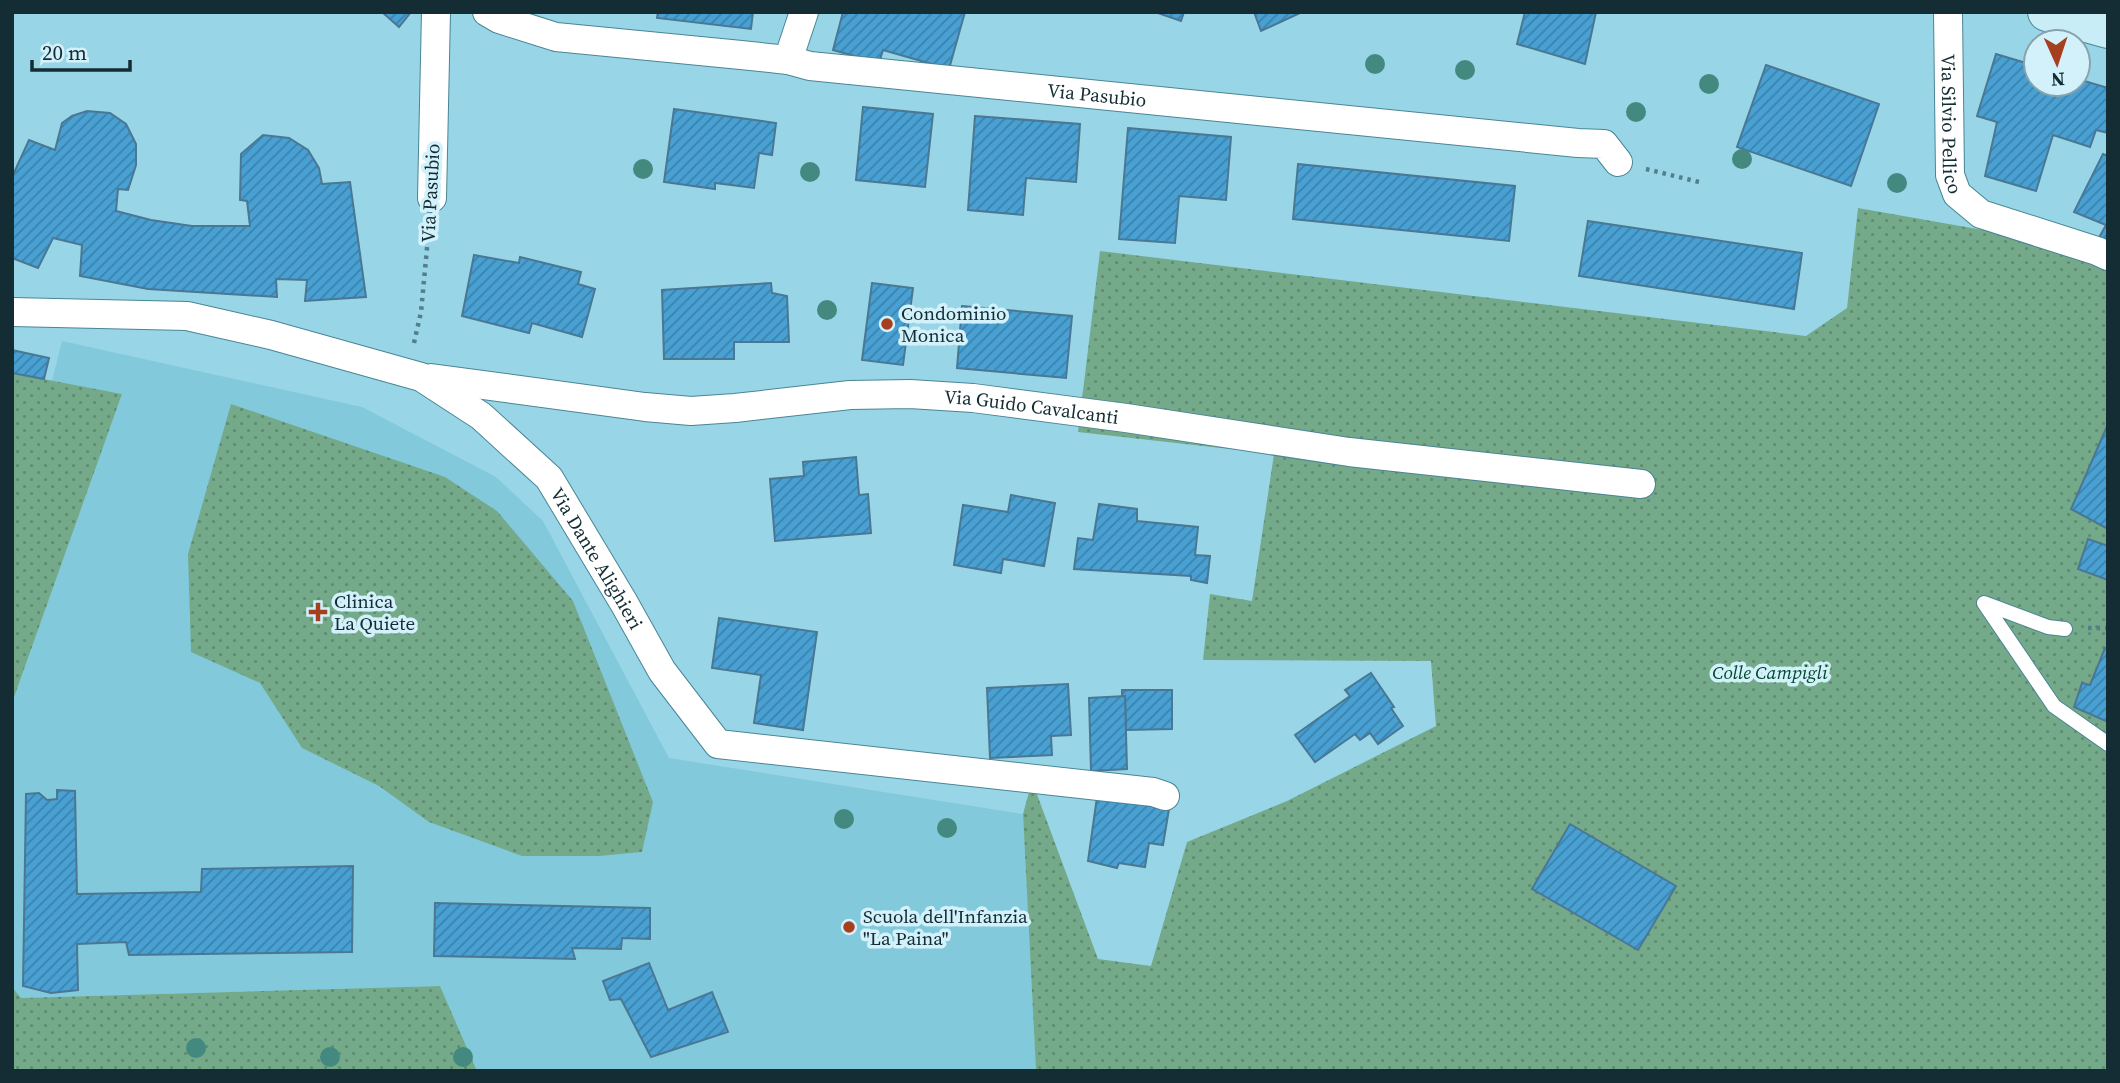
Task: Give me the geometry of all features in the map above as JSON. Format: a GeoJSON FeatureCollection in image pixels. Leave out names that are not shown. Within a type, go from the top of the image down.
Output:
{"type":"FeatureCollection","features":[{"type":"Feature","properties":{"kind":"street","name":"Via Pasubio"},"geometry":{"type":"LineString","coordinates":[[432,198],[436,12]]}},
{"type":"Feature","properties":{"kind":"street","name":"Via Pasubio"},"geometry":{"type":"LineString","coordinates":[[487,12],[499,19],[556,37],[788,60],[824,68],[1604,144],[1618,162]]}},
{"type":"Feature","properties":{"kind":"street"},"geometry":{"type":"LineString","coordinates":[[788,60],[804,12]]}},
{"type":"Feature","properties":{"kind":"street","name":"Via Silvio Pellico"},"geometry":{"type":"LineString","coordinates":[[1948,12],[1950,175],[1957,194],[1981,214],[2108,256]]}},
{"type":"Feature","properties":{"kind":"street"},"geometry":{"type":"LineString","coordinates":[[2047,12],[2108,29]]}},
{"type":"Feature","properties":{"kind":"street","name":"Via Dante Alighieri"},"geometry":{"type":"LineString","coordinates":[[12,312],[187,316],[271,335],[414,375],[481,416],[549,478],[662,671],[718,744],[1153,792],[1165,796]]}},
{"type":"Feature","properties":{"kind":"street","name":"Via Guido Cavalcanti"},"geometry":{"type":"LineString","coordinates":[[414,375],[691,411],[850,395],[910,394],[973,398],[1349,452],[1641,484]]}},
{"type":"Feature","properties":{"kind":"lane"},"geometry":{"type":"LineString","coordinates":[[2065,629],[2048,627],[1984,603],[2054,706],[2108,744]]}},
{"type":"Feature","properties":{"kind":"path"},"geometry":{"type":"LineString","coordinates":[[1618,162],[1699,182]]}},
{"type":"Feature","properties":{"kind":"path","name":"Via Pasubio"},"geometry":{"type":"LineString","coordinates":[[414,375],[432,198]]}},
{"type":"Feature","properties":{"kind":"shaded area","name":"Clinica La Quiete"},"geometry":{"type":"Polygon","coordinates":[[[62,341],[362,407],[496,477],[543,521],[669,758],[1023,814],[1036,1071],[477,1071],[440,986],[21,998],[12,987],[12,703],[122,394],[52,381],[62,341]]]}},
{"type":"Feature","properties":{"kind":"green space","name":"Colle Campigli"},"geometry":{"type":"Polygon","coordinates":[[[1858,208],[2108,252],[2108,1071],[1036,1071],[1023,814],[1032,781],[1098,959],[1151,966],[1187,842],[1287,801],[1436,726],[1431,661],[1203,660],[1210,594],[1252,601],[1274,454],[1078,432],[1100,251],[1806,336],[1847,308],[1858,208]]]}},
{"type":"Feature","properties":{"kind":"green space"},"geometry":{"type":"Polygon","coordinates":[[[12,373],[122,394],[12,703],[12,373]]]}},
{"type":"Feature","properties":{"kind":"green space"},"geometry":{"type":"Polygon","coordinates":[[[231,404],[445,477],[497,511],[573,601],[653,802],[642,852],[599,856],[522,856],[429,822],[379,786],[302,748],[260,683],[191,652],[188,554],[231,404]]]}},
{"type":"Feature","properties":{"kind":"green space"},"geometry":{"type":"Polygon","coordinates":[[[440,986],[477,1071],[12,1071],[12,987],[21,998],[440,986]]]}},
{"type":"Feature","properties":{"kind":"building"},"geometry":{"type":"Polygon","coordinates":[[[382,12],[411,12],[399,27],[382,12]]]}},
{"type":"Feature","properties":{"kind":"building"},"geometry":{"type":"Polygon","coordinates":[[[658,12],[753,12],[751,29],[657,18],[658,12]]]}},
{"type":"Feature","properties":{"kind":"building"},"geometry":{"type":"Polygon","coordinates":[[[843,12],[965,12],[949,69],[883,50],[879,63],[833,50],[843,12]]]}},
{"type":"Feature","properties":{"kind":"building"},"geometry":{"type":"Polygon","coordinates":[[[1155,12],[1184,12],[1181,21],[1155,12]]]}},
{"type":"Feature","properties":{"kind":"building"},"geometry":{"type":"Polygon","coordinates":[[[1254,12],[1302,12],[1261,31],[1254,12]]]}},
{"type":"Feature","properties":{"kind":"building"},"geometry":{"type":"Polygon","coordinates":[[[1525,12],[1596,12],[1585,64],[1517,44],[1525,12]]]}},
{"type":"Feature","properties":{"kind":"building"},"geometry":{"type":"Polygon","coordinates":[[[1996,54],[2022,62],[2022,98],[2092,98],[2092,83],[2108,88],[2108,133],[2096,130],[2090,147],[2053,135],[2036,191],[1985,176],[1997,122],[1977,116],[1996,54]]]}},
{"type":"Feature","properties":{"kind":"building"},"geometry":{"type":"Polygon","coordinates":[[[1766,65],[1879,104],[1851,186],[1737,147],[1766,65]]]}},
{"type":"Feature","properties":{"kind":"building"},"geometry":{"type":"Polygon","coordinates":[[[863,107],[933,114],[925,187],[856,180],[863,107]]]}},
{"type":"Feature","properties":{"kind":"building"},"geometry":{"type":"Polygon","coordinates":[[[674,109],[776,123],[772,155],[759,153],[754,188],[715,183],[715,189],[664,182],[674,109]]]}},
{"type":"Feature","properties":{"kind":"building"},"geometry":{"type":"Polygon","coordinates":[[[87,111],[110,113],[126,124],[136,144],[136,165],[128,190],[118,189],[116,211],[151,220],[192,226],[250,226],[247,201],[240,200],[241,154],[263,135],[289,138],[308,150],[319,168],[322,184],[350,182],[366,297],[305,301],[307,280],[276,279],[277,297],[148,289],[80,276],[82,245],[53,238],[38,268],[12,258],[12,177],[29,140],[55,150],[62,123],[87,111]]]}},
{"type":"Feature","properties":{"kind":"building"},"geometry":{"type":"Polygon","coordinates":[[[975,116],[1080,124],[1076,182],[1026,178],[1023,215],[968,210],[975,116]]]}},
{"type":"Feature","properties":{"kind":"building"},"geometry":{"type":"Polygon","coordinates":[[[1128,128],[1231,137],[1226,200],[1179,196],[1175,243],[1119,239],[1128,128]]]}},
{"type":"Feature","properties":{"kind":"building"},"geometry":{"type":"Polygon","coordinates":[[[2103,154],[2108,156],[2108,249],[2096,243],[2106,225],[2074,212],[2103,154]]]}},
{"type":"Feature","properties":{"kind":"building"},"geometry":{"type":"Polygon","coordinates":[[[1298,164],[1515,186],[1509,241],[1293,219],[1298,164]]]}},
{"type":"Feature","properties":{"kind":"building"},"geometry":{"type":"Polygon","coordinates":[[[1588,221],[1802,253],[1794,309],[1579,276],[1588,221]]]}},
{"type":"Feature","properties":{"kind":"building"},"geometry":{"type":"Polygon","coordinates":[[[474,255],[519,263],[520,257],[581,272],[578,284],[595,289],[582,337],[532,323],[529,333],[462,316],[474,255]]]}},
{"type":"Feature","properties":{"kind":"building"},"geometry":{"type":"Polygon","coordinates":[[[771,283],[772,293],[787,296],[789,342],[734,342],[734,359],[664,359],[662,290],[771,283]]]}},
{"type":"Feature","properties":{"kind":"building","name":"Condominio Monica"},"geometry":{"type":"Polygon","coordinates":[[[872,283],[913,288],[903,365],[862,360],[872,283]]]}},
{"type":"Feature","properties":{"kind":"building"},"geometry":{"type":"Polygon","coordinates":[[[962,306],[1072,316],[1066,378],[957,368],[962,306]]]}},
{"type":"Feature","properties":{"kind":"building"},"geometry":{"type":"Polygon","coordinates":[[[12,350],[49,358],[44,379],[12,373],[12,350]]]}},
{"type":"Feature","properties":{"kind":"building"},"geometry":{"type":"Polygon","coordinates":[[[2108,424],[2108,529],[2071,509],[2108,424]]]}},
{"type":"Feature","properties":{"kind":"building"},"geometry":{"type":"Polygon","coordinates":[[[856,457],[859,495],[868,494],[871,533],[775,541],[770,479],[804,476],[803,462],[856,457]]]}},
{"type":"Feature","properties":{"kind":"building"},"geometry":{"type":"Polygon","coordinates":[[[1011,495],[1055,503],[1044,566],[1003,559],[1001,573],[954,565],[963,505],[1008,512],[1011,495]]]}},
{"type":"Feature","properties":{"kind":"building"},"geometry":{"type":"Polygon","coordinates":[[[1099,504],[1137,509],[1137,521],[1198,527],[1195,555],[1210,556],[1207,583],[1191,580],[1191,576],[1074,569],[1078,538],[1093,540],[1099,504]]]}},
{"type":"Feature","properties":{"kind":"building"},"geometry":{"type":"Polygon","coordinates":[[[2088,539],[2108,546],[2108,580],[2078,569],[2088,539]]]}},
{"type":"Feature","properties":{"kind":"building"},"geometry":{"type":"Polygon","coordinates":[[[719,618],[817,632],[803,730],[754,723],[761,675],[712,668],[719,618]]]}},
{"type":"Feature","properties":{"kind":"building"},"geometry":{"type":"Polygon","coordinates":[[[2105,648],[2108,649],[2108,722],[2074,707],[2082,683],[2090,685],[2105,648]]]}},
{"type":"Feature","properties":{"kind":"building"},"geometry":{"type":"Polygon","coordinates":[[[1371,673],[1394,707],[1391,708],[1403,726],[1378,744],[1370,733],[1360,740],[1355,734],[1315,762],[1295,735],[1350,696],[1345,690],[1371,673]]]}},
{"type":"Feature","properties":{"kind":"building"},"geometry":{"type":"Polygon","coordinates":[[[1068,684],[1071,735],[1051,736],[1052,755],[990,758],[987,688],[1068,684]]]}},
{"type":"Feature","properties":{"kind":"building"},"geometry":{"type":"Polygon","coordinates":[[[1122,690],[1172,690],[1172,729],[1126,730],[1125,696],[1122,697],[1122,690]]]}},
{"type":"Feature","properties":{"kind":"building"},"geometry":{"type":"Polygon","coordinates":[[[1125,696],[1127,769],[1091,771],[1089,698],[1125,696]]]}},
{"type":"Feature","properties":{"kind":"building"},"geometry":{"type":"Polygon","coordinates":[[[57,790],[75,791],[77,894],[201,892],[202,869],[353,866],[352,952],[129,955],[126,942],[77,944],[78,990],[51,993],[23,986],[26,794],[39,793],[47,800],[57,799],[57,790]]]}},
{"type":"Feature","properties":{"kind":"building"},"geometry":{"type":"Polygon","coordinates":[[[1097,797],[1169,809],[1163,845],[1149,843],[1145,867],[1119,863],[1117,868],[1088,861],[1097,797]]]}},
{"type":"Feature","properties":{"kind":"building"},"geometry":{"type":"Polygon","coordinates":[[[1570,824],[1676,886],[1638,950],[1532,889],[1570,824]]]}},
{"type":"Feature","properties":{"kind":"building"},"geometry":{"type":"Polygon","coordinates":[[[435,903],[650,908],[650,939],[622,938],[621,949],[572,948],[575,959],[434,956],[435,903]]]}},
{"type":"Feature","properties":{"kind":"building"},"geometry":{"type":"Polygon","coordinates":[[[649,963],[668,1010],[712,992],[728,1032],[651,1057],[621,999],[610,1000],[603,981],[649,963]]]}},
{"type":"Feature","properties":{"kind":"place","name":"Condominio Monica"},"geometry":{"type":"Point","coordinates":[887,324]}},
{"type":"Feature","properties":{"kind":"place","name":"Clinica La Quiete"},"geometry":{"type":"Point","coordinates":[318,612]}},
{"type":"Feature","properties":{"kind":"place","name":"Scuola dell'Infanzia \"La Paina\""},"geometry":{"type":"Point","coordinates":[849,927]}}]}
